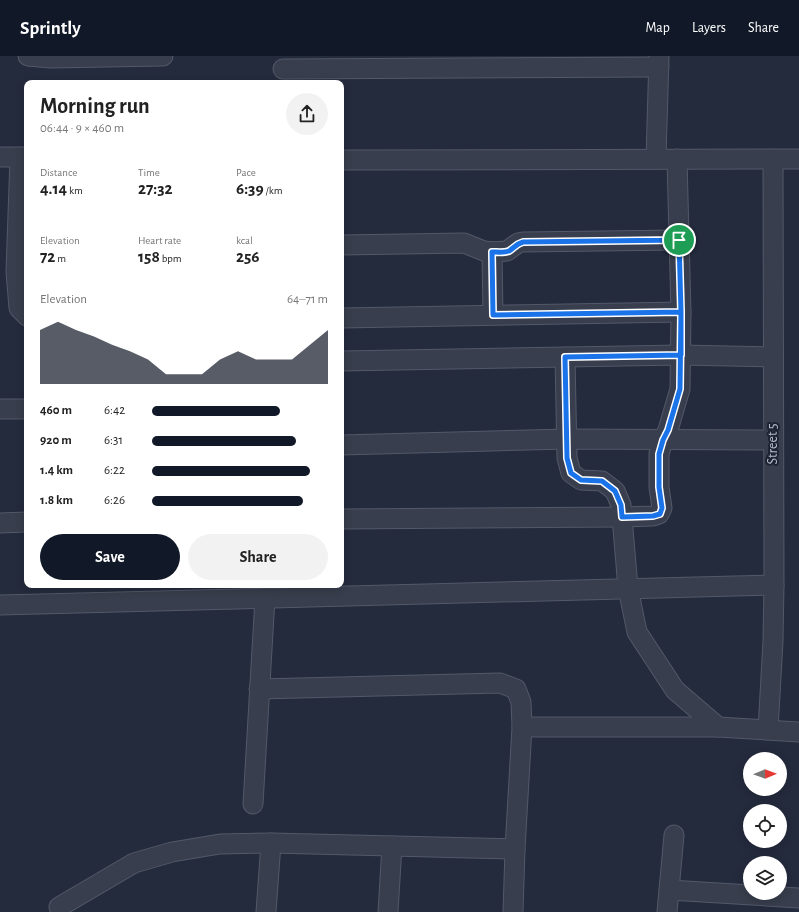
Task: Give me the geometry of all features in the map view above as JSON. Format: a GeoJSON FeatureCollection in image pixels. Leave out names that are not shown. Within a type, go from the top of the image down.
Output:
{"type":"FeatureCollection","features":[{"type":"Feature","properties":{"kind":"street"},"geometry":{"type":"LineString","coordinates":[[28,56],[51,58],[163,56]]}},
{"type":"Feature","properties":{"kind":"street"},"geometry":{"type":"LineString","coordinates":[[283,69],[659,62],[656,159]]}},
{"type":"Feature","properties":{"kind":"street"},"geometry":{"type":"LineString","coordinates":[[0,157],[23,157],[22,243],[8,272],[19,308],[24,313]]}},
{"type":"Feature","properties":{"kind":"street"},"geometry":{"type":"LineString","coordinates":[[344,519],[622,517],[653,516],[660,514],[662,508],[659,487],[659,454],[680,389],[681,312],[677,159]]}},
{"type":"Feature","properties":{"kind":"street","name":"Street 5"},"geometry":{"type":"LineString","coordinates":[[768,730],[773,641],[774,585],[773,159]]}},
{"type":"Feature","properties":{"kind":"street"},"geometry":{"type":"LineString","coordinates":[[344,160],[799,159]]}},
{"type":"Feature","properties":{"kind":"street"},"geometry":{"type":"LineString","coordinates":[[344,245],[464,243],[484,251],[492,252],[507,251],[518,243],[523,242],[679,240]]}},
{"type":"Feature","properties":{"kind":"street"},"geometry":{"type":"LineString","coordinates":[[492,252],[493,315]]}},
{"type":"Feature","properties":{"kind":"street"},"geometry":{"type":"LineString","coordinates":[[344,318],[681,312]]}},
{"type":"Feature","properties":{"kind":"street"},"geometry":{"type":"LineString","coordinates":[[344,361],[681,355],[773,356]]}},
{"type":"Feature","properties":{"kind":"street"},"geometry":{"type":"LineString","coordinates":[[565,357],[567,458],[571,473],[581,480],[602,481],[615,491],[621,505],[628,588],[636,632],[675,690],[718,727]]}},
{"type":"Feature","properties":{"kind":"street"},"geometry":{"type":"LineString","coordinates":[[0,409],[24,409]]}},
{"type":"Feature","properties":{"kind":"street"},"geometry":{"type":"LineString","coordinates":[[344,445],[567,440],[773,440]]}},
{"type":"Feature","properties":{"kind":"street"},"geometry":{"type":"LineString","coordinates":[[0,522],[24,522]]}},
{"type":"Feature","properties":{"kind":"street"},"geometry":{"type":"LineString","coordinates":[[0,605],[165,593],[264,598],[774,585]]}},
{"type":"Feature","properties":{"kind":"street"},"geometry":{"type":"LineString","coordinates":[[253,804],[264,598]]}},
{"type":"Feature","properties":{"kind":"street"},"geometry":{"type":"LineString","coordinates":[[259,689],[500,683],[516,689],[522,702],[522,727],[513,912]]}},
{"type":"Feature","properties":{"kind":"street"},"geometry":{"type":"LineString","coordinates":[[522,727],[718,727],[799,732]]}},
{"type":"Feature","properties":{"kind":"street"},"geometry":{"type":"LineString","coordinates":[[667,912],[674,836]]}},
{"type":"Feature","properties":{"kind":"street"},"geometry":{"type":"LineString","coordinates":[[59,907],[134,863],[172,852],[220,844],[271,843],[515,849]]}},
{"type":"Feature","properties":{"kind":"street"},"geometry":{"type":"LineString","coordinates":[[266,912],[271,843]]}},
{"type":"Feature","properties":{"kind":"street"},"geometry":{"type":"LineString","coordinates":[[388,912],[392,846]]}},
{"type":"Feature","properties":{"kind":"street"},"geometry":{"type":"LineString","coordinates":[[669,890],[799,898]]}},
{"type":"Feature","properties":{"kind":"route"},"geometry":{"type":"LineString","coordinates":[[679,240],[523,242],[518,243],[507,251],[492,252],[493,315],[681,312],[681,355],[680,389],[659,454],[659,487],[662,508],[660,514],[653,516],[622,517],[621,505],[615,491],[602,481],[581,480],[571,473],[567,458],[565,357],[681,355],[681,312],[679,240]]}}]}
